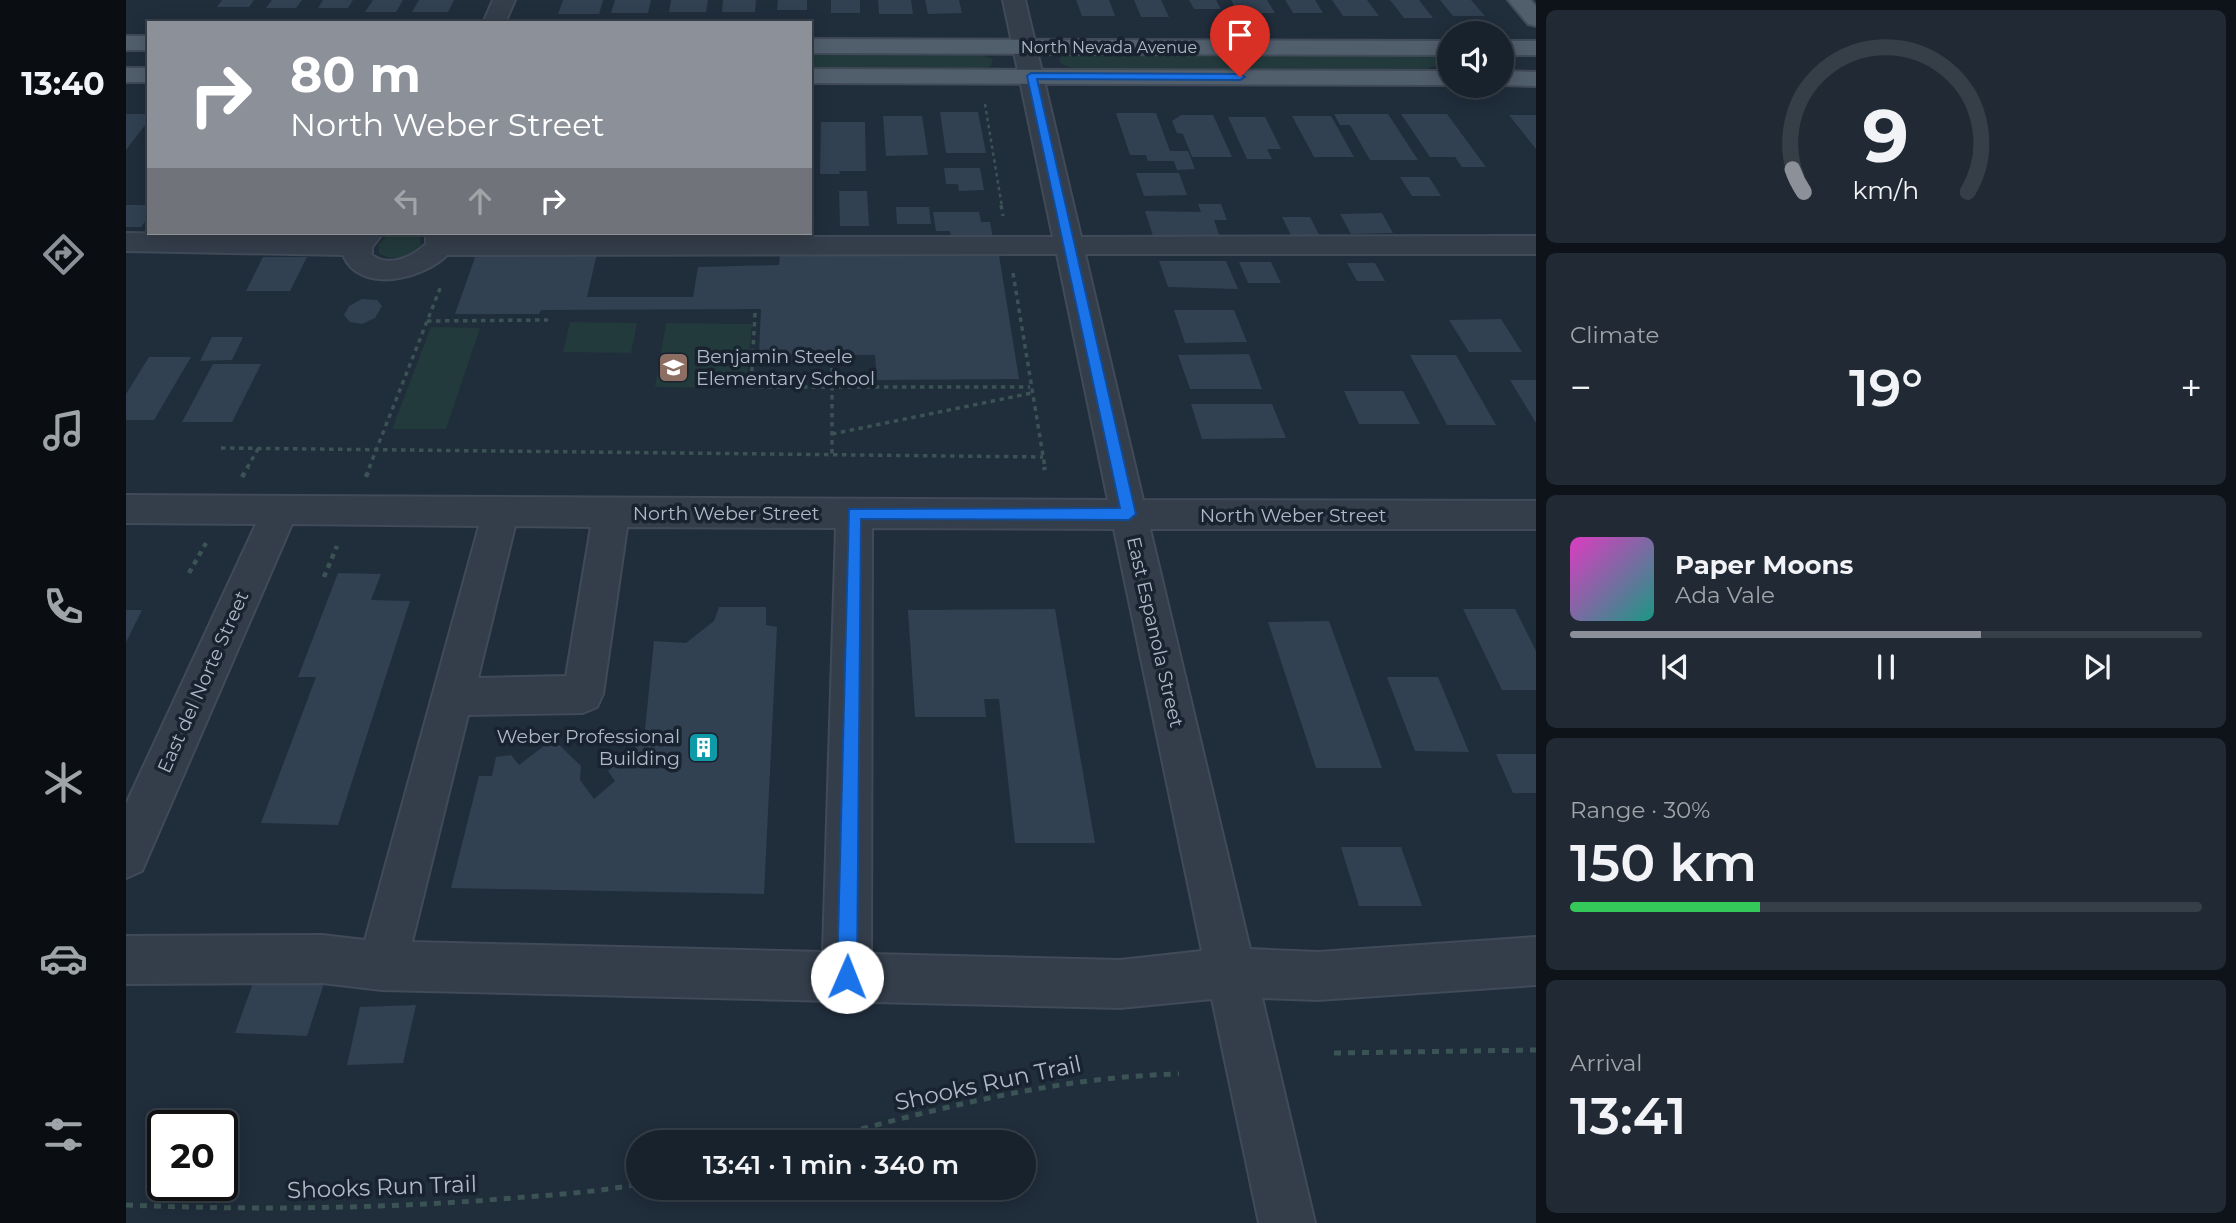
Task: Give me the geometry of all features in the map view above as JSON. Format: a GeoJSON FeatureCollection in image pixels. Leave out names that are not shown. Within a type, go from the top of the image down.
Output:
{"type":"FeatureCollection","features":[{"type":"Feature","properties":{"kind":"main road"},"geometry":{"type":"LineString","coordinates":[[1519,0],[1536,19]]}},
{"type":"Feature","properties":{"kind":"main road"},"geometry":{"type":"LineString","coordinates":[[126,43],[147,43]]}},
{"type":"Feature","properties":{"kind":"main road","name":"North Nevada Avenue"},"geometry":{"type":"LineString","coordinates":[[812,46],[1028,61],[1437,78]]}},
{"type":"Feature","properties":{"kind":"main road","name":"North Nevada Avenue"},"geometry":{"type":"LineString","coordinates":[[812,76],[1028,61],[1437,48]]}},
{"type":"Feature","properties":{"kind":"main road"},"geometry":{"type":"LineString","coordinates":[[1514,48],[1536,48]]}},
{"type":"Feature","properties":{"kind":"main road"},"geometry":{"type":"LineString","coordinates":[[126,75],[147,75]]}},
{"type":"Feature","properties":{"kind":"main road"},"geometry":{"type":"LineString","coordinates":[[1514,78],[1536,79]]}},
{"type":"Feature","properties":{"kind":"street"},"geometry":{"type":"LineString","coordinates":[[495,21],[504,0]]}},
{"type":"Feature","properties":{"kind":"street","name":"East Espanola Street"},"geometry":{"type":"LineString","coordinates":[[1014,0],[1287,1223]]}},
{"type":"Feature","properties":{"kind":"street"},"geometry":{"type":"LineString","coordinates":[[126,242],[364,239],[357,253],[360,261],[366,266],[388,271],[414,266],[434,254],[440,239],[1008,245],[1536,245]]}},
{"type":"Feature","properties":{"kind":"street","name":"North Weber Street"},"geometry":{"type":"LineString","coordinates":[[126,509],[1536,515]]}},
{"type":"Feature","properties":{"kind":"street","name":"East del Norte Street"},"geometry":{"type":"LineString","coordinates":[[126,855],[281,510]]}},
{"type":"Feature","properties":{"kind":"street"},"geometry":{"type":"LineString","coordinates":[[382,966],[501,512]]}},
{"type":"Feature","properties":{"kind":"street"},"geometry":{"type":"LineString","coordinates":[[453,697],[583,694],[611,513]]}},
{"type":"Feature","properties":{"kind":"street"},"geometry":{"type":"LineString","coordinates":[[847,977],[854,513]]}},
{"type":"Feature","properties":{"kind":"street"},"geometry":{"type":"LineString","coordinates":[[126,960],[322,959],[382,966],[1120,984],[1231,973],[1318,976],[1536,961]]}},
{"type":"Feature","properties":{"kind":"path"},"geometry":{"type":"LineString","coordinates":[[984,100],[1045,470]]}},
{"type":"Feature","properties":{"kind":"path"},"geometry":{"type":"LineString","coordinates":[[377,450],[438,295]]}},
{"type":"Feature","properties":{"kind":"path"},"geometry":{"type":"LineString","coordinates":[[755,313],[751,387],[1030,387]]}},
{"type":"Feature","properties":{"kind":"path"},"geometry":{"type":"LineString","coordinates":[[427,321],[548,320]]}},
{"type":"Feature","properties":{"kind":"path"},"geometry":{"type":"LineString","coordinates":[[832,359],[832,455]]}},
{"type":"Feature","properties":{"kind":"path"},"geometry":{"type":"LineString","coordinates":[[832,434],[1032,393]]}},
{"type":"Feature","properties":{"kind":"path"},"geometry":{"type":"LineString","coordinates":[[221,449],[1042,457]]}},
{"type":"Feature","properties":{"kind":"path"},"geometry":{"type":"LineString","coordinates":[[1334,1053],[1536,1050]]}},
{"type":"Feature","properties":{"kind":"path","name":"Shooks Run Trail"},"geometry":{"type":"LineString","coordinates":[[858,1130],[932,1111],[1110,1076],[1179,1074]]}},
{"type":"Feature","properties":{"kind":"path","name":"Shooks Run Trail"},"geometry":{"type":"LineString","coordinates":[[126,1205],[204,1209],[454,1203],[626,1186]]}},
{"type":"Feature","properties":{"kind":"green space"},"geometry":{"type":"Polygon","coordinates":[[[812,51],[971,51],[993,59],[991,66],[980,70],[812,69],[812,51]]]}},
{"type":"Feature","properties":{"kind":"green space"},"geometry":{"type":"Polygon","coordinates":[[[1064,53],[1437,53],[1437,66],[1422,72],[1078,70],[1061,64],[1059,59],[1064,53]]]}},
{"type":"Feature","properties":{"kind":"green space"},"geometry":{"type":"Polygon","coordinates":[[[416,235],[420,237],[421,245],[402,257],[384,256],[379,253],[378,245],[386,237],[416,235]]]}},
{"type":"Feature","properties":{"kind":"green space"},"geometry":{"type":"Polygon","coordinates":[[[570,322],[637,323],[631,353],[563,352],[570,322]]]}},
{"type":"Feature","properties":{"kind":"green space"},"geometry":{"type":"Polygon","coordinates":[[[666,323],[752,324],[746,388],[655,387],[666,323]]]}},
{"type":"Feature","properties":{"kind":"green space"},"geometry":{"type":"Polygon","coordinates":[[[431,327],[480,328],[446,429],[392,429],[431,327]]]}},
{"type":"Feature","properties":{"kind":"building"},"geometry":{"type":"Polygon","coordinates":[[[222,0],[254,0],[249,7],[217,7],[222,0]]]}},
{"type":"Feature","properties":{"kind":"building"},"geometry":{"type":"Polygon","coordinates":[[[272,0],[302,0],[296,8],[266,8],[272,0]]]}},
{"type":"Feature","properties":{"kind":"building"},"geometry":{"type":"Polygon","coordinates":[[[323,0],[353,0],[348,8],[318,8],[323,0]]]}},
{"type":"Feature","properties":{"kind":"building"},"geometry":{"type":"Polygon","coordinates":[[[373,0],[403,0],[396,12],[365,12],[373,0]]]}},
{"type":"Feature","properties":{"kind":"building"},"geometry":{"type":"Polygon","coordinates":[[[419,0],[454,0],[448,12],[412,12],[419,0]]]}},
{"type":"Feature","properties":{"kind":"building"},"geometry":{"type":"Polygon","coordinates":[[[563,0],[603,0],[599,14],[558,14],[563,0]]]}},
{"type":"Feature","properties":{"kind":"building"},"geometry":{"type":"Polygon","coordinates":[[[615,0],[651,0],[648,13],[611,13],[615,0]]]}},
{"type":"Feature","properties":{"kind":"building"},"geometry":{"type":"Polygon","coordinates":[[[671,0],[708,0],[706,12],[669,12],[671,0]]]}},
{"type":"Feature","properties":{"kind":"building"},"geometry":{"type":"Polygon","coordinates":[[[723,0],[756,0],[755,12],[722,12],[723,0]]]}},
{"type":"Feature","properties":{"kind":"building"},"geometry":{"type":"Polygon","coordinates":[[[778,0],[807,0],[807,10],[777,10],[778,0]]]}},
{"type":"Feature","properties":{"kind":"building"},"geometry":{"type":"Polygon","coordinates":[[[831,0],[860,0],[860,13],[831,13],[831,0]]]}},
{"type":"Feature","properties":{"kind":"building"},"geometry":{"type":"Polygon","coordinates":[[[878,0],[911,0],[913,14],[879,14],[878,0]]]}},
{"type":"Feature","properties":{"kind":"building"},"geometry":{"type":"Polygon","coordinates":[[[925,0],[959,0],[962,13],[928,14],[925,0]]]}},
{"type":"Feature","properties":{"kind":"building"},"geometry":{"type":"Polygon","coordinates":[[[1076,0],[1109,0],[1115,16],[1082,16],[1076,0]]]}},
{"type":"Feature","properties":{"kind":"building"},"geometry":{"type":"Polygon","coordinates":[[[1134,0],[1161,0],[1169,17],[1141,17],[1134,0]]]}},
{"type":"Feature","properties":{"kind":"building"},"geometry":{"type":"Polygon","coordinates":[[[1189,0],[1216,0],[1221,9],[1194,9],[1189,0]]]}},
{"type":"Feature","properties":{"kind":"building"},"geometry":{"type":"Polygon","coordinates":[[[1231,0],[1267,0],[1275,13],[1238,13],[1231,0]]]}},
{"type":"Feature","properties":{"kind":"building"},"geometry":{"type":"Polygon","coordinates":[[[1285,0],[1315,0],[1323,13],[1293,13],[1285,0]]]}},
{"type":"Feature","properties":{"kind":"building"},"geometry":{"type":"Polygon","coordinates":[[[1332,0],[1367,0],[1379,16],[1343,16],[1332,0]]]}},
{"type":"Feature","properties":{"kind":"building"},"geometry":{"type":"Polygon","coordinates":[[[1390,0],[1419,0],[1433,18],[1404,18],[1390,0]]]}},
{"type":"Feature","properties":{"kind":"building"},"geometry":{"type":"Polygon","coordinates":[[[1440,0],[1471,0],[1485,16],[1453,16],[1440,0]]]}},
{"type":"Feature","properties":{"kind":"building"},"geometry":{"type":"Polygon","coordinates":[[[940,112],[978,112],[986,153],[946,153],[940,112]]]}},
{"type":"Feature","properties":{"kind":"building"},"geometry":{"type":"Polygon","coordinates":[[[1116,113],[1156,113],[1170,151],[1188,151],[1195,169],[1177,170],[1174,161],[1148,161],[1146,155],[1130,155],[1116,113]]]}},
{"type":"Feature","properties":{"kind":"building"},"geometry":{"type":"Polygon","coordinates":[[[126,114],[147,114],[147,123],[126,150],[126,114]]]}},
{"type":"Feature","properties":{"kind":"building"},"geometry":{"type":"Polygon","coordinates":[[[1334,114],[1388,114],[1418,160],[1370,160],[1350,125],[1340,125],[1334,114]]]}},
{"type":"Feature","properties":{"kind":"building"},"geometry":{"type":"Polygon","coordinates":[[[1401,114],[1447,114],[1486,167],[1462,167],[1455,157],[1430,157],[1401,114]]]}},
{"type":"Feature","properties":{"kind":"building"},"geometry":{"type":"Polygon","coordinates":[[[1181,115],[1213,115],[1232,157],[1192,157],[1183,134],[1177,133],[1172,121],[1181,115]]]}},
{"type":"Feature","properties":{"kind":"building"},"geometry":{"type":"Polygon","coordinates":[[[1509,115],[1536,115],[1536,149],[1509,115]]]}},
{"type":"Feature","properties":{"kind":"building"},"geometry":{"type":"Polygon","coordinates":[[[883,116],[922,116],[928,155],[886,156],[883,116]]]}},
{"type":"Feature","properties":{"kind":"building"},"geometry":{"type":"Polygon","coordinates":[[[1292,116],[1331,116],[1354,157],[1314,157],[1292,116]]]}},
{"type":"Feature","properties":{"kind":"building"},"geometry":{"type":"Polygon","coordinates":[[[1228,117],[1265,117],[1281,149],[1267,149],[1272,159],[1247,159],[1228,117]]]}},
{"type":"Feature","properties":{"kind":"building"},"geometry":{"type":"Polygon","coordinates":[[[821,122],[865,122],[866,171],[820,174],[821,122]]]}},
{"type":"Feature","properties":{"kind":"building"},"geometry":{"type":"Polygon","coordinates":[[[944,168],[980,168],[984,190],[959,191],[958,184],[946,184],[944,168]]]}},
{"type":"Feature","properties":{"kind":"building"},"geometry":{"type":"Polygon","coordinates":[[[1136,173],[1179,173],[1187,195],[1144,196],[1136,173]]]}},
{"type":"Feature","properties":{"kind":"building"},"geometry":{"type":"Polygon","coordinates":[[[1400,177],[1429,177],[1441,196],[1412,196],[1400,177]]]}},
{"type":"Feature","properties":{"kind":"building"},"geometry":{"type":"Polygon","coordinates":[[[839,191],[867,191],[869,226],[840,226],[839,191]]]}},
{"type":"Feature","properties":{"kind":"building"},"geometry":{"type":"Polygon","coordinates":[[[1198,204],[1221,204],[1227,220],[1214,220],[1221,240],[1154,239],[1145,211],[1201,212],[1198,204]]]}},
{"type":"Feature","properties":{"kind":"building"},"geometry":{"type":"Polygon","coordinates":[[[126,205],[147,205],[147,219],[141,227],[126,227],[126,205]]]}},
{"type":"Feature","properties":{"kind":"building"},"geometry":{"type":"Polygon","coordinates":[[[896,207],[929,207],[931,224],[897,224],[896,207]]]}},
{"type":"Feature","properties":{"kind":"building"},"geometry":{"type":"Polygon","coordinates":[[[933,212],[979,212],[981,222],[990,222],[993,238],[951,239],[950,231],[936,231],[933,212]]]}},
{"type":"Feature","properties":{"kind":"building"},"geometry":{"type":"Polygon","coordinates":[[[1382,213],[1393,233],[1351,234],[1340,214],[1382,213]]]}},
{"type":"Feature","properties":{"kind":"building"},"geometry":{"type":"Polygon","coordinates":[[[1282,217],[1310,217],[1321,239],[1293,239],[1282,217]]]}},
{"type":"Feature","properties":{"kind":"building"},"geometry":{"type":"Polygon","coordinates":[[[478,249],[598,249],[587,297],[693,297],[698,267],[779,265],[780,255],[999,255],[1019,379],[877,380],[875,355],[759,354],[761,309],[541,310],[539,314],[455,314],[478,249]]]}},
{"type":"Feature","properties":{"kind":"building"},"geometry":{"type":"Polygon","coordinates":[[[263,257],[307,257],[290,291],[246,291],[263,257]]]}},
{"type":"Feature","properties":{"kind":"building"},"geometry":{"type":"Polygon","coordinates":[[[1159,261],[1226,261],[1238,289],[1168,287],[1159,261]]]}},
{"type":"Feature","properties":{"kind":"building"},"geometry":{"type":"Polygon","coordinates":[[[1239,262],[1271,262],[1281,283],[1248,283],[1239,262]]]}},
{"type":"Feature","properties":{"kind":"building"},"geometry":{"type":"Polygon","coordinates":[[[1347,263],[1375,263],[1385,281],[1357,281],[1347,263]]]}},
{"type":"Feature","properties":{"kind":"building"},"geometry":{"type":"Polygon","coordinates":[[[362,299],[377,300],[382,306],[375,318],[362,324],[350,322],[344,315],[349,306],[362,299]]]}},
{"type":"Feature","properties":{"kind":"building"},"geometry":{"type":"Polygon","coordinates":[[[1174,310],[1234,310],[1247,342],[1185,343],[1174,310]]]}},
{"type":"Feature","properties":{"kind":"building"},"geometry":{"type":"Polygon","coordinates":[[[1501,319],[1522,352],[1469,352],[1449,320],[1501,319]]]}},
{"type":"Feature","properties":{"kind":"building"},"geometry":{"type":"Polygon","coordinates":[[[212,337],[243,337],[232,360],[200,361],[212,337]]]}},
{"type":"Feature","properties":{"kind":"building"},"geometry":{"type":"Polygon","coordinates":[[[1249,354],[1262,389],[1190,389],[1178,355],[1249,354]]]}},
{"type":"Feature","properties":{"kind":"building"},"geometry":{"type":"Polygon","coordinates":[[[1410,355],[1456,355],[1496,425],[1447,425],[1410,355]]]}},
{"type":"Feature","properties":{"kind":"building"},"geometry":{"type":"Polygon","coordinates":[[[149,357],[191,357],[154,420],[126,420],[126,394],[149,357]]]}},
{"type":"Feature","properties":{"kind":"building"},"geometry":{"type":"Polygon","coordinates":[[[213,364],[261,364],[232,422],[182,422],[213,364]]]}},
{"type":"Feature","properties":{"kind":"building"},"geometry":{"type":"Polygon","coordinates":[[[1510,380],[1536,380],[1536,423],[1510,380]]]}},
{"type":"Feature","properties":{"kind":"building"},"geometry":{"type":"Polygon","coordinates":[[[1344,391],[1403,391],[1420,424],[1359,424],[1344,391]]]}},
{"type":"Feature","properties":{"kind":"building"},"geometry":{"type":"Polygon","coordinates":[[[1191,404],[1272,404],[1286,438],[1202,439],[1191,404]]]}},
{"type":"Feature","properties":{"kind":"building"},"geometry":{"type":"Polygon","coordinates":[[[338,573],[381,574],[371,600],[410,601],[338,825],[261,823],[316,677],[298,677],[338,573]]]}},
{"type":"Feature","properties":{"kind":"building","name":"Weber Professional Building"},"geometry":{"type":"Polygon","coordinates":[[[719,607],[766,607],[766,625],[777,627],[764,894],[451,888],[479,776],[492,776],[496,757],[511,755],[519,765],[553,739],[581,766],[580,780],[594,799],[615,781],[608,771],[644,739],[654,641],[686,643],[714,621],[719,607]]]}},
{"type":"Feature","properties":{"kind":"building"},"geometry":{"type":"Polygon","coordinates":[[[1055,609],[1095,843],[1015,843],[999,699],[984,699],[986,717],[915,717],[908,610],[1055,609]]]}},
{"type":"Feature","properties":{"kind":"building"},"geometry":{"type":"Polygon","coordinates":[[[1463,609],[1515,609],[1536,651],[1536,690],[1502,690],[1463,609]]]}},
{"type":"Feature","properties":{"kind":"building"},"geometry":{"type":"Polygon","coordinates":[[[126,610],[142,610],[126,642],[126,610]]]}},
{"type":"Feature","properties":{"kind":"building"},"geometry":{"type":"Polygon","coordinates":[[[1329,621],[1382,768],[1316,768],[1268,622],[1329,621]]]}},
{"type":"Feature","properties":{"kind":"building"},"geometry":{"type":"Polygon","coordinates":[[[1387,677],[1438,677],[1469,752],[1415,751],[1387,677]]]}},
{"type":"Feature","properties":{"kind":"building"},"geometry":{"type":"Polygon","coordinates":[[[1496,754],[1536,754],[1536,793],[1513,793],[1496,754]]]}},
{"type":"Feature","properties":{"kind":"building"},"geometry":{"type":"Polygon","coordinates":[[[1341,847],[1401,847],[1422,906],[1359,906],[1341,847]]]}},
{"type":"Feature","properties":{"kind":"building"},"geometry":{"type":"Polygon","coordinates":[[[258,969],[328,971],[307,1036],[235,1033],[258,969]]]}},
{"type":"Feature","properties":{"kind":"building"},"geometry":{"type":"Polygon","coordinates":[[[416,1005],[403,1063],[347,1065],[360,1007],[416,1005]]]}},
{"type":"Feature","properties":{"kind":"place","name":"Benjamin Steele Elementary School"},"geometry":{"type":"Point","coordinates":[673,367]}},
{"type":"Feature","properties":{"kind":"place","name":"Weber Professional Building"},"geometry":{"type":"Point","coordinates":[703,747]}},
{"type":"Feature","properties":{"kind":"route"},"geometry":{"type":"LineString","coordinates":[[847,977],[854,513],[1129,514],[1031,76],[1240,77]]}}]}
